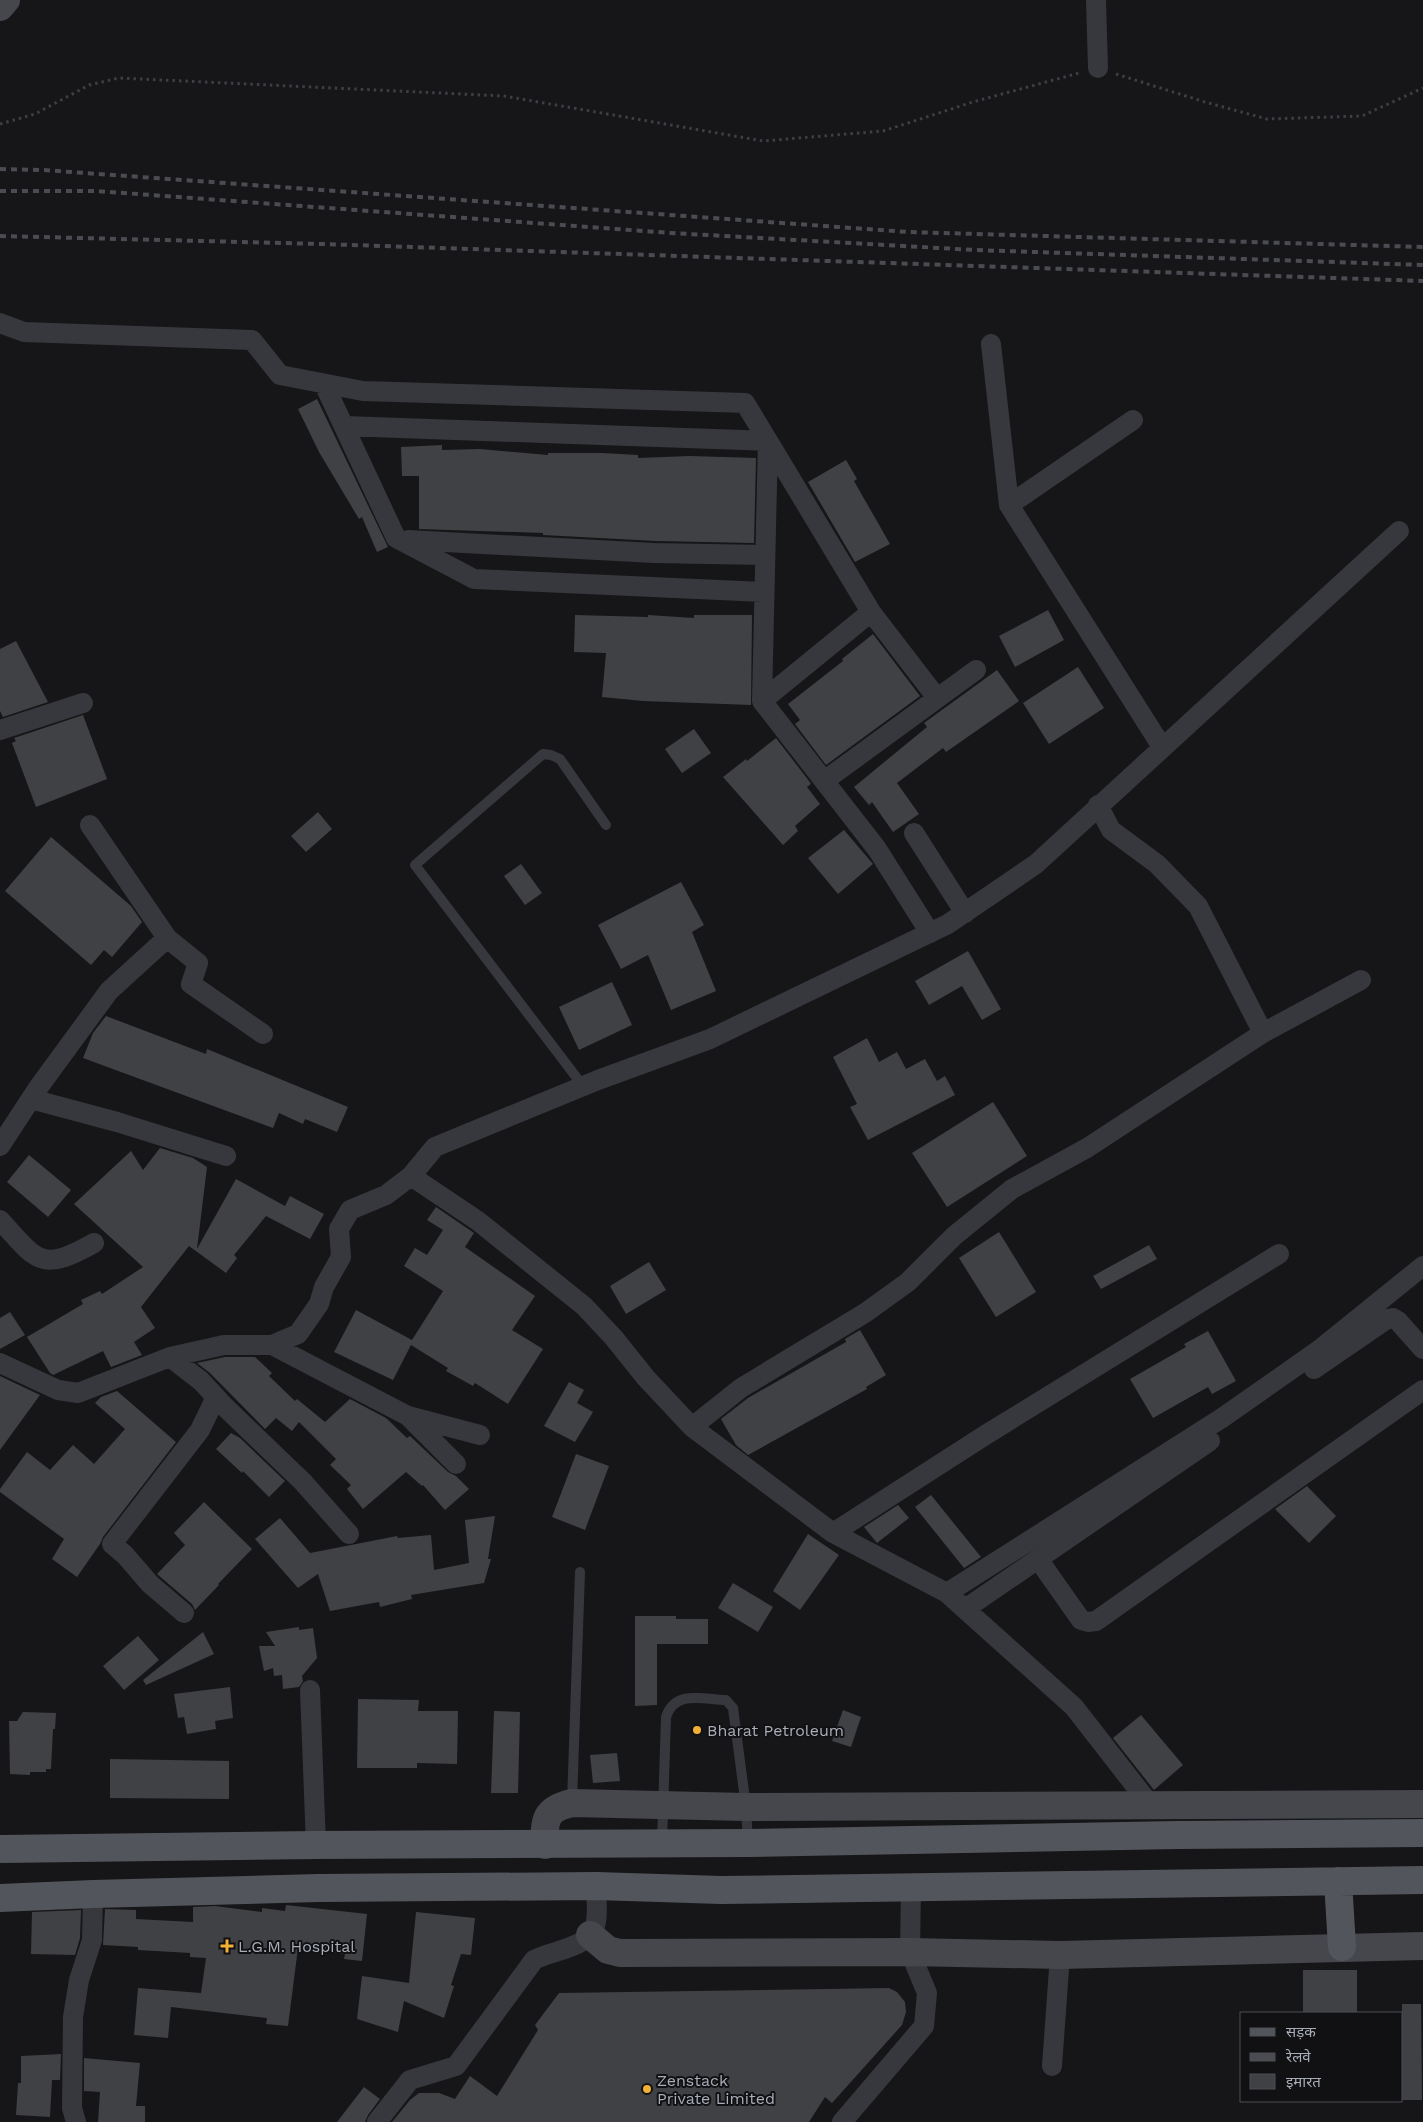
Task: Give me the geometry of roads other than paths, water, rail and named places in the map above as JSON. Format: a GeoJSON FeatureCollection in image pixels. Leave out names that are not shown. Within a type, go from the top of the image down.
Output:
{"type":"FeatureCollection","features":[{"type":"Feature","properties":{"kind":"main road"},"geometry":{"type":"LineString","coordinates":[[0,1849],[316,1845],[748,1844],[1167,1835],[1423,1833]]}},
{"type":"Feature","properties":{"kind":"main road"},"geometry":{"type":"LineString","coordinates":[[0,1898],[318,1888],[596,1886],[721,1890],[1423,1880]]}},
{"type":"Feature","properties":{"kind":"main road"},"geometry":{"type":"LineString","coordinates":[[1338,1881],[1342,1947]]}},
{"type":"Feature","properties":{"kind":"street"},"geometry":{"type":"LineString","coordinates":[[0,7],[6,0]]}},
{"type":"Feature","properties":{"kind":"street"},"geometry":{"type":"LineString","coordinates":[[1096,0],[1098,68]]}},
{"type":"Feature","properties":{"kind":"street"},"geometry":{"type":"LineString","coordinates":[[0,323],[24,332],[252,340],[280,375],[363,391],[745,403],[872,612],[938,698]]}},
{"type":"Feature","properties":{"kind":"street"},"geometry":{"type":"LineString","coordinates":[[991,344],[1009,506],[1162,747]]}},
{"type":"Feature","properties":{"kind":"street"},"geometry":{"type":"LineString","coordinates":[[324,384],[396,538],[474,578],[764,592]]}},
{"type":"Feature","properties":{"kind":"street"},"geometry":{"type":"LineString","coordinates":[[1009,506],[1133,420]]}},
{"type":"Feature","properties":{"kind":"street"},"geometry":{"type":"LineString","coordinates":[[344,426],[768,441]]}},
{"type":"Feature","properties":{"kind":"street"},"geometry":{"type":"LineString","coordinates":[[768,441],[762,700],[877,849],[930,933]]}},
{"type":"Feature","properties":{"kind":"street"},"geometry":{"type":"LineString","coordinates":[[0,1363],[58,1390],[78,1393],[170,1357],[224,1345],[272,1345],[298,1334],[319,1304],[324,1287],[341,1257],[340,1229],[350,1210],[386,1195],[411,1176],[435,1147],[583,1086],[710,1039],[930,933],[965,913],[1036,864],[1098,805],[1399,531]]}},
{"type":"Feature","properties":{"kind":"street"},"geometry":{"type":"LineString","coordinates":[[396,538],[414,541],[654,553],[765,555]]}},
{"type":"Feature","properties":{"kind":"street"},"geometry":{"type":"LineString","coordinates":[[762,700],[872,612]]}},
{"type":"Feature","properties":{"kind":"street"},"geometry":{"type":"LineString","coordinates":[[824,781],[976,670]]}},
{"type":"Feature","properties":{"kind":"street"},"geometry":{"type":"LineString","coordinates":[[0,730],[83,703]]}},
{"type":"Feature","properties":{"kind":"street"},"geometry":{"type":"LineString","coordinates":[[1098,805],[1112,830],[1157,864],[1198,906],[1262,1033]]}},
{"type":"Feature","properties":{"kind":"street"},"geometry":{"type":"LineString","coordinates":[[90,825],[167,938],[198,963],[191,984],[263,1034]]}},
{"type":"Feature","properties":{"kind":"street"},"geometry":{"type":"LineString","coordinates":[[914,833],[965,913]]}},
{"type":"Feature","properties":{"kind":"street"},"geometry":{"type":"LineString","coordinates":[[0,1146],[31,1099],[110,991],[167,938]]}},
{"type":"Feature","properties":{"kind":"street"},"geometry":{"type":"LineString","coordinates":[[692,1427],[741,1388],[866,1313],[908,1282],[954,1236],[1012,1189],[1087,1148],[1262,1033],[1361,980]]}},
{"type":"Feature","properties":{"kind":"street"},"geometry":{"type":"LineString","coordinates":[[31,1099],[117,1122],[226,1156]]}},
{"type":"Feature","properties":{"kind":"street"},"geometry":{"type":"LineString","coordinates":[[411,1176],[478,1221],[584,1306],[614,1338],[646,1378],[692,1427],[833,1533],[947,1593],[1074,1707],[1151,1806]]}},
{"type":"Feature","properties":{"kind":"street"},"geometry":{"type":"LineString","coordinates":[[0,1220],[31,1254],[50,1261],[71,1256],[94,1242]]}},
{"type":"Feature","properties":{"kind":"street"},"geometry":{"type":"LineString","coordinates":[[833,1533],[987,1434],[1279,1254]]}},
{"type":"Feature","properties":{"kind":"street"},"geometry":{"type":"LineString","coordinates":[[947,1593],[1222,1418],[1319,1350],[1423,1266]]}},
{"type":"Feature","properties":{"kind":"street"},"geometry":{"type":"LineString","coordinates":[[965,1609],[1387,1319],[1393,1318],[1398,1321],[1423,1349]]}},
{"type":"Feature","properties":{"kind":"street"},"geometry":{"type":"LineString","coordinates":[[272,1345],[408,1416],[480,1436]]}},
{"type":"Feature","properties":{"kind":"street"},"geometry":{"type":"LineString","coordinates":[[170,1357],[201,1381],[303,1482],[349,1534]]}},
{"type":"Feature","properties":{"kind":"street"},"geometry":{"type":"LineString","coordinates":[[1038,1559],[1081,1620],[1088,1622],[1096,1621],[1423,1390]]}},
{"type":"Feature","properties":{"kind":"street"},"geometry":{"type":"LineString","coordinates":[[184,1613],[150,1584],[125,1555],[112,1544],[200,1430],[216,1397]]}},
{"type":"Feature","properties":{"kind":"street"},"geometry":{"type":"LineString","coordinates":[[408,1416],[456,1464]]}},
{"type":"Feature","properties":{"kind":"street"},"geometry":{"type":"LineString","coordinates":[[310,1690],[316,1845]]}},
{"type":"Feature","properties":{"kind":"street"},"geometry":{"type":"LineString","coordinates":[[545,1845],[544,1825],[550,1812],[558,1806],[572,1803],[746,1807],[1423,1804]]}},
{"type":"Feature","properties":{"kind":"street"},"geometry":{"type":"LineString","coordinates":[[377,2122],[410,2080],[456,2066],[534,1960],[545,1954],[580,1944],[590,1935],[596,1923],[596,1886]]}},
{"type":"Feature","properties":{"kind":"street"},"geometry":{"type":"LineString","coordinates":[[842,2122],[924,2026],[927,1993],[910,1952],[911,1887]]}},
{"type":"Feature","properties":{"kind":"street"},"geometry":{"type":"LineString","coordinates":[[76,2122],[72,2108],[73,2017],[80,1980],[92,1940],[94,1894]]}},
{"type":"Feature","properties":{"kind":"street"},"geometry":{"type":"LineString","coordinates":[[590,1935],[608,1950],[620,1953],[910,1952],[1060,1955],[1423,1946]]}},
{"type":"Feature","properties":{"kind":"street"},"geometry":{"type":"LineString","coordinates":[[1052,2066],[1060,1955]]}},
{"type":"Feature","properties":{"kind":"lane"},"geometry":{"type":"LineString","coordinates":[[583,1086],[415,865],[543,754],[551,755],[560,760],[606,825]]}},
{"type":"Feature","properties":{"kind":"lane"},"geometry":{"type":"LineString","coordinates":[[572,1803],[580,1572]]}},
{"type":"Feature","properties":{"kind":"lane"},"geometry":{"type":"LineString","coordinates":[[662,1844],[666,1717],[669,1707],[681,1698],[726,1700],[733,1708],[746,1807],[748,1844]]}},
{"type":"Feature","properties":{"kind":"railway"},"geometry":{"type":"LineString","coordinates":[[0,169],[43,170],[908,232],[1423,247]]}},
{"type":"Feature","properties":{"kind":"railway"},"geometry":{"type":"LineString","coordinates":[[0,191],[96,191],[671,233],[975,250],[1423,265]]}},
{"type":"Feature","properties":{"kind":"railway"},"geometry":{"type":"LineString","coordinates":[[0,236],[322,244],[1423,281]]}},
{"type":"Feature","properties":{"kind":"place","name":"Bharat Petroleum"},"geometry":{"type":"Point","coordinates":[697,1730]}},
{"type":"Feature","properties":{"kind":"place","name":"L.G.M. Hospital"},"geometry":{"type":"Point","coordinates":[227,1946]}},
{"type":"Feature","properties":{"kind":"place","name":"Zenstack Private Limited"},"geometry":{"type":"Point","coordinates":[647,2089]}}]}
